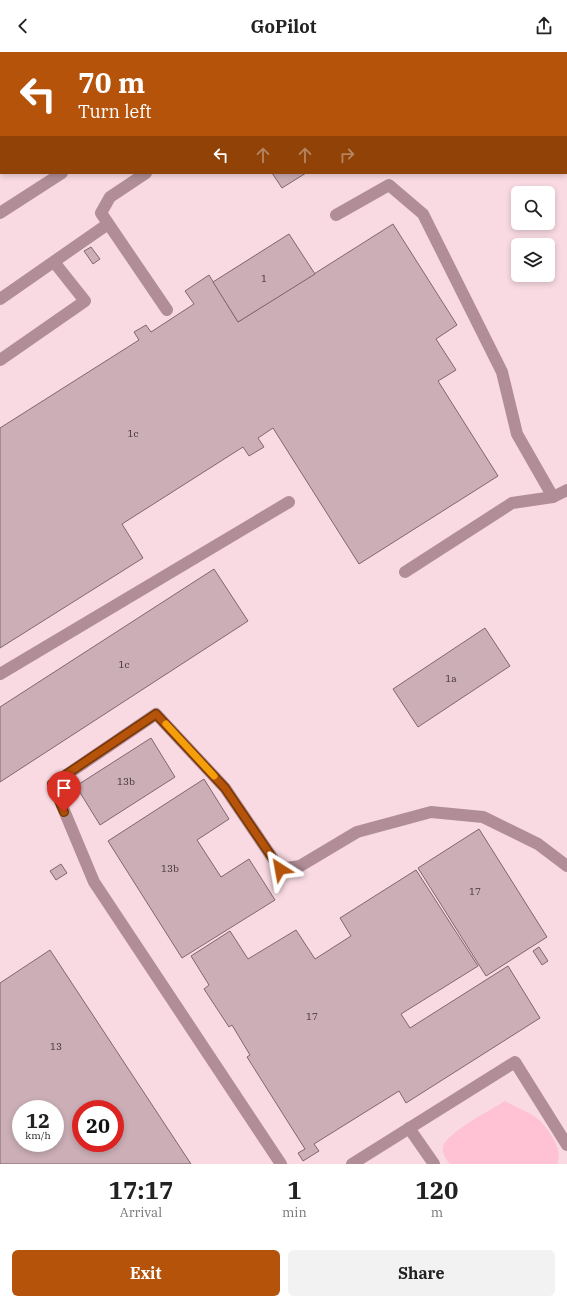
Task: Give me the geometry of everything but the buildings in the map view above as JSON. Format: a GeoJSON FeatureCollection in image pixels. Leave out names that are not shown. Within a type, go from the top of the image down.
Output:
{"type":"FeatureCollection","features":[{"type":"Feature","properties":{"kind":"lane"},"geometry":{"type":"LineString","coordinates":[[0,213],[60,174]]}},
{"type":"Feature","properties":{"kind":"lane"},"geometry":{"type":"LineString","coordinates":[[144,174],[110,197],[101,213],[167,310]]}},
{"type":"Feature","properties":{"kind":"lane"},"geometry":{"type":"LineString","coordinates":[[336,214],[389,185],[423,214],[502,372],[517,434],[553,497]]}},
{"type":"Feature","properties":{"kind":"lane"},"geometry":{"type":"LineString","coordinates":[[0,300],[108,224]]}},
{"type":"Feature","properties":{"kind":"lane"},"geometry":{"type":"LineString","coordinates":[[0,360],[84,301],[54,262]]}},
{"type":"Feature","properties":{"kind":"lane"},"geometry":{"type":"LineString","coordinates":[[405,572],[512,502],[553,497],[567,490]]}},
{"type":"Feature","properties":{"kind":"lane"},"geometry":{"type":"LineString","coordinates":[[0,674],[289,502]]}},
{"type":"Feature","properties":{"kind":"lane"},"geometry":{"type":"LineString","coordinates":[[281,1164],[94,882],[52,784],[156,714],[225,788],[280,869],[300,866],[357,832],[431,812],[483,817],[538,844],[567,866]]}},
{"type":"Feature","properties":{"kind":"lane"},"geometry":{"type":"LineString","coordinates":[[352,1164],[515,1062],[567,1145]]}},
{"type":"Feature","properties":{"kind":"lane"},"geometry":{"type":"LineString","coordinates":[[410,1128],[434,1164]]}},
{"type":"Feature","properties":{"kind":"shaded area"},"geometry":{"type":"Polygon","coordinates":[[[505,1101],[534,1116],[546,1128],[557,1146],[559,1158],[557,1164],[450,1164],[443,1152],[443,1147],[446,1141],[461,1128],[505,1101]]]}},
{"type":"Feature","properties":{"kind":"slow traffic"},"geometry":{"type":"LineString","coordinates":[[166,724],[214,776]]}},
{"type":"Feature","properties":{"kind":"route"},"geometry":{"type":"LineString","coordinates":[[64,812],[52,784],[156,714],[225,788],[280,869]]}}]}
